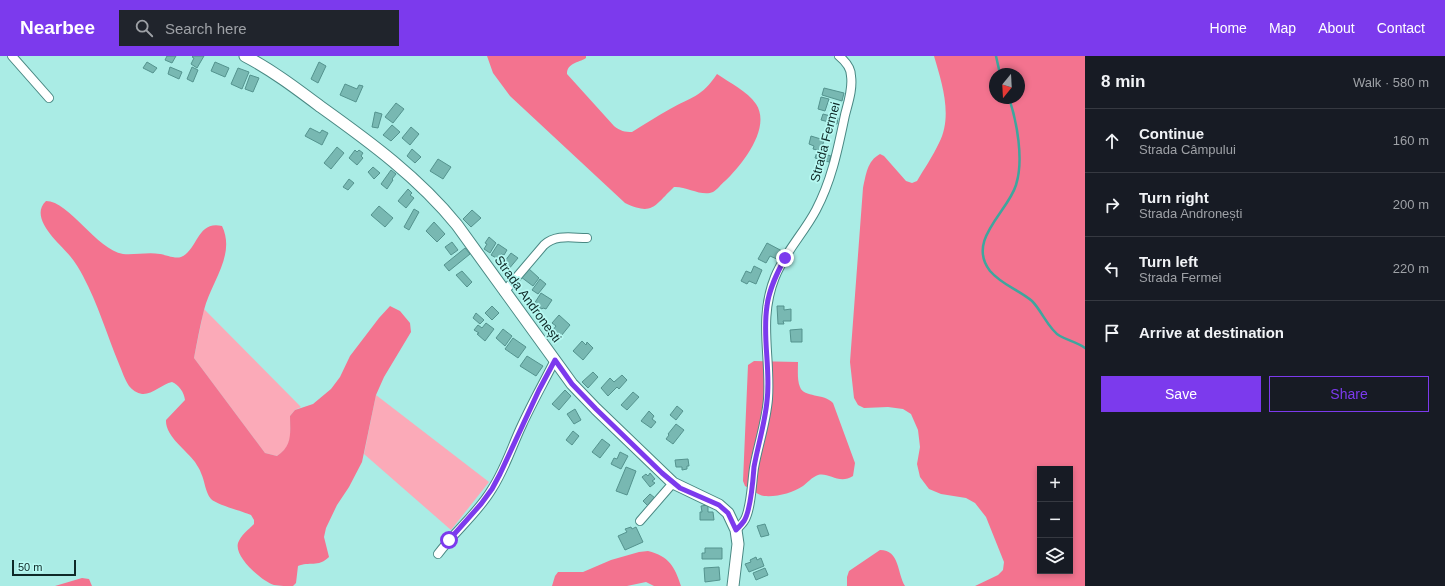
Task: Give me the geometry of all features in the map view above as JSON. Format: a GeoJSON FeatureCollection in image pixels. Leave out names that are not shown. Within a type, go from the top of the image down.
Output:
{"type":"FeatureCollection","features":[{"type":"Feature","properties":{"kind":"street"},"geometry":{"type":"LineString","coordinates":[[12,56],[49,98]]}},
{"type":"Feature","properties":{"kind":"street","name":"Strada Andronești"},"geometry":{"type":"LineString","coordinates":[[245,56],[270,70],[375,146],[424,188],[457,225],[572,384],[673,483],[719,505],[728,513],[736,530],[738,544],[733,586]]}},
{"type":"Feature","properties":{"kind":"street","name":"Strada Fermei"},"geometry":{"type":"LineString","coordinates":[[736,530],[745,520],[748,511],[756,458],[768,401],[766,307],[776,275],[785,258],[809,222],[831,176],[849,100],[851,76],[848,66],[839,56]]}},
{"type":"Feature","properties":{"kind":"street"},"geometry":{"type":"LineString","coordinates":[[504,292],[544,244],[550,239],[557,237],[587,238]]}},
{"type":"Feature","properties":{"kind":"street"},"geometry":{"type":"LineString","coordinates":[[438,554],[492,489],[536,396],[555,360]]}},
{"type":"Feature","properties":{"kind":"street"},"geometry":{"type":"LineString","coordinates":[[640,521],[673,483]]}},
{"type":"Feature","properties":{"kind":"shaded area"},"geometry":{"type":"Polygon","coordinates":[[[487,56],[586,56],[586,58],[571,65],[567,70],[567,74],[614,126],[627,132],[632,132],[665,112],[696,96],[712,82],[717,74],[743,91],[752,99],[760,114],[760,124],[757,135],[746,156],[732,174],[716,190],[709,193],[704,193],[674,187],[657,204],[648,209],[642,209],[625,203],[510,96],[493,73],[487,56]]]}},
{"type":"Feature","properties":{"kind":"shaded area"},"geometry":{"type":"Polygon","coordinates":[[[934,56],[1085,56],[1085,586],[975,586],[998,575],[1003,570],[1004,562],[986,517],[975,503],[966,498],[941,494],[929,489],[920,477],[917,464],[920,447],[918,430],[911,414],[903,409],[888,407],[864,408],[858,405],[854,398],[850,362],[863,188],[866,173],[872,160],[880,154],[884,156],[906,181],[912,183],[917,181],[931,158],[943,133],[946,111],[943,88],[934,56]]]}},
{"type":"Feature","properties":{"kind":"shaded area"},"geometry":{"type":"Polygon","coordinates":[[[46,201],[55,203],[64,209],[103,244],[113,251],[123,254],[155,253],[173,257],[181,257],[187,253],[207,227],[214,225],[222,226],[226,237],[224,258],[204,310],[194,358],[265,453],[277,456],[286,448],[290,438],[290,416],[295,410],[313,404],[331,389],[340,377],[350,356],[390,306],[400,311],[410,323],[411,332],[384,377],[376,395],[362,462],[349,487],[337,505],[326,528],[324,537],[329,557],[321,562],[298,566],[296,583],[293,586],[274,585],[269,583],[256,574],[244,561],[238,549],[238,543],[243,535],[254,524],[254,520],[251,515],[224,506],[211,499],[207,493],[201,472],[195,462],[169,432],[166,420],[185,400],[181,389],[172,382],[150,393],[142,394],[138,393],[129,386],[93,297],[82,274],[72,258],[53,238],[43,223],[41,208],[46,201]]]}},
{"type":"Feature","properties":{"kind":"shaded area"},"geometry":{"type":"Polygon","coordinates":[[[204,309],[301,407],[295,410],[290,416],[289,443],[277,456],[265,453],[194,358],[204,309]]]}},
{"type":"Feature","properties":{"kind":"shaded area"},"geometry":{"type":"Polygon","coordinates":[[[754,361],[798,362],[798,381],[802,390],[806,393],[825,398],[833,403],[855,463],[853,476],[839,479],[826,475],[818,475],[794,491],[774,496],[764,496],[745,486],[743,481],[748,365],[754,361]]]}},
{"type":"Feature","properties":{"kind":"shaded area"},"geometry":{"type":"Polygon","coordinates":[[[376,395],[489,482],[451,530],[364,454],[376,395]]]}},
{"type":"Feature","properties":{"kind":"shaded area"},"geometry":{"type":"Polygon","coordinates":[[[880,550],[886,551],[895,558],[905,586],[847,586],[849,571],[880,550]]]}},
{"type":"Feature","properties":{"kind":"shaded area"},"geometry":{"type":"Polygon","coordinates":[[[648,551],[661,556],[670,563],[681,586],[654,586],[646,582],[627,586],[552,586],[558,572],[583,572],[611,560],[648,551]]]}},
{"type":"Feature","properties":{"kind":"shaded area"},"geometry":{"type":"Polygon","coordinates":[[[82,578],[89,579],[92,586],[55,586],[82,578]]]}},
{"type":"Feature","properties":{"kind":"building"},"geometry":{"type":"Polygon","coordinates":[[[167,56],[176,56],[172,63],[165,60],[167,56]]]}},
{"type":"Feature","properties":{"kind":"building"},"geometry":{"type":"Polygon","coordinates":[[[204,56],[197,68],[191,64],[194,58],[192,57],[204,56]]]}},
{"type":"Feature","properties":{"kind":"building"},"geometry":{"type":"Polygon","coordinates":[[[147,62],[157,68],[153,73],[143,68],[147,62]]]}},
{"type":"Feature","properties":{"kind":"building"},"geometry":{"type":"Polygon","coordinates":[[[215,62],[229,68],[225,77],[211,71],[215,62]]]}},
{"type":"Feature","properties":{"kind":"building"},"geometry":{"type":"Polygon","coordinates":[[[319,62],[326,66],[318,83],[311,79],[319,62]]]}},
{"type":"Feature","properties":{"kind":"building"},"geometry":{"type":"Polygon","coordinates":[[[170,67],[182,72],[179,79],[168,74],[170,67]]]}},
{"type":"Feature","properties":{"kind":"building"},"geometry":{"type":"Polygon","coordinates":[[[192,67],[198,70],[193,82],[187,79],[192,67]]]}},
{"type":"Feature","properties":{"kind":"building"},"geometry":{"type":"Polygon","coordinates":[[[238,68],[249,72],[242,89],[231,84],[238,68]]]}},
{"type":"Feature","properties":{"kind":"building"},"geometry":{"type":"Polygon","coordinates":[[[250,75],[259,78],[253,92],[245,89],[250,75]]]}},
{"type":"Feature","properties":{"kind":"building"},"geometry":{"type":"Polygon","coordinates":[[[345,84],[357,89],[359,85],[363,86],[356,102],[340,95],[345,84]]]}},
{"type":"Feature","properties":{"kind":"building"},"geometry":{"type":"Polygon","coordinates":[[[824,88],[844,93],[842,101],[822,95],[824,88]]]}},
{"type":"Feature","properties":{"kind":"building"},"geometry":{"type":"Polygon","coordinates":[[[821,97],[829,99],[825,111],[818,109],[821,97]]]}},
{"type":"Feature","properties":{"kind":"building"},"geometry":{"type":"Polygon","coordinates":[[[396,103],[404,109],[393,123],[385,117],[396,103]]]}},
{"type":"Feature","properties":{"kind":"building"},"geometry":{"type":"Polygon","coordinates":[[[375,112],[382,114],[378,128],[372,127],[375,112]]]}},
{"type":"Feature","properties":{"kind":"building"},"geometry":{"type":"Polygon","coordinates":[[[823,114],[838,118],[837,124],[821,120],[823,114]]]}},
{"type":"Feature","properties":{"kind":"building"},"geometry":{"type":"Polygon","coordinates":[[[392,125],[400,132],[391,141],[383,135],[392,125]]]}},
{"type":"Feature","properties":{"kind":"building"},"geometry":{"type":"Polygon","coordinates":[[[411,127],[419,134],[410,145],[402,138],[411,127]]]}},
{"type":"Feature","properties":{"kind":"building"},"geometry":{"type":"Polygon","coordinates":[[[310,128],[320,133],[322,130],[328,133],[322,145],[305,136],[310,128]]]}},
{"type":"Feature","properties":{"kind":"building"},"geometry":{"type":"Polygon","coordinates":[[[811,136],[824,140],[821,151],[813,149],[814,146],[809,144],[811,136]]]}},
{"type":"Feature","properties":{"kind":"building"},"geometry":{"type":"Polygon","coordinates":[[[337,147],[344,153],[331,169],[324,163],[337,147]]]}},
{"type":"Feature","properties":{"kind":"building"},"geometry":{"type":"Polygon","coordinates":[[[412,149],[421,157],[415,163],[407,156],[412,149]]]}},
{"type":"Feature","properties":{"kind":"building"},"geometry":{"type":"Polygon","coordinates":[[[355,150],[357,152],[359,150],[363,153],[361,156],[363,158],[357,165],[349,158],[355,150]]]}},
{"type":"Feature","properties":{"kind":"building"},"geometry":{"type":"Polygon","coordinates":[[[817,152],[831,156],[829,162],[815,158],[817,152]]]}},
{"type":"Feature","properties":{"kind":"building"},"geometry":{"type":"Polygon","coordinates":[[[438,159],[451,167],[443,179],[430,171],[438,159]]]}},
{"type":"Feature","properties":{"kind":"building"},"geometry":{"type":"Polygon","coordinates":[[[373,167],[380,173],[374,179],[368,172],[373,167]]]}},
{"type":"Feature","properties":{"kind":"building"},"geometry":{"type":"Polygon","coordinates":[[[391,170],[396,174],[387,189],[381,184],[391,170]]]}},
{"type":"Feature","properties":{"kind":"building"},"geometry":{"type":"Polygon","coordinates":[[[349,179],[354,183],[348,190],[343,187],[349,179]]]}},
{"type":"Feature","properties":{"kind":"building"},"geometry":{"type":"Polygon","coordinates":[[[408,189],[412,193],[410,195],[414,198],[406,208],[398,201],[408,189]]]}},
{"type":"Feature","properties":{"kind":"building"},"geometry":{"type":"Polygon","coordinates":[[[379,206],[393,218],[385,227],[371,215],[379,206]]]}},
{"type":"Feature","properties":{"kind":"building"},"geometry":{"type":"Polygon","coordinates":[[[414,209],[419,212],[409,230],[404,227],[414,209]]]}},
{"type":"Feature","properties":{"kind":"building"},"geometry":{"type":"Polygon","coordinates":[[[472,210],[481,218],[471,227],[463,219],[472,210]]]}},
{"type":"Feature","properties":{"kind":"building"},"geometry":{"type":"Polygon","coordinates":[[[434,222],[445,234],[437,242],[426,231],[434,222]]]}},
{"type":"Feature","properties":{"kind":"building"},"geometry":{"type":"Polygon","coordinates":[[[489,237],[496,243],[490,253],[484,249],[487,244],[485,243],[489,237]]]}},
{"type":"Feature","properties":{"kind":"building"},"geometry":{"type":"Polygon","coordinates":[[[452,242],[458,250],[451,255],[445,247],[452,242]]]}},
{"type":"Feature","properties":{"kind":"building"},"geometry":{"type":"Polygon","coordinates":[[[767,243],[784,252],[779,260],[770,256],[766,263],[758,259],[767,243]]]}},
{"type":"Feature","properties":{"kind":"building"},"geometry":{"type":"Polygon","coordinates":[[[498,244],[507,250],[504,255],[501,254],[498,259],[491,255],[498,244]]]}},
{"type":"Feature","properties":{"kind":"building"},"geometry":{"type":"Polygon","coordinates":[[[465,248],[470,254],[449,271],[444,265],[465,248]]]}},
{"type":"Feature","properties":{"kind":"building"},"geometry":{"type":"Polygon","coordinates":[[[511,253],[518,258],[508,270],[502,265],[511,253]]]}},
{"type":"Feature","properties":{"kind":"building"},"geometry":{"type":"Polygon","coordinates":[[[754,266],[762,270],[756,284],[749,281],[747,284],[741,281],[746,271],[751,273],[754,266]]]}},
{"type":"Feature","properties":{"kind":"building"},"geometry":{"type":"Polygon","coordinates":[[[528,268],[539,278],[533,286],[521,277],[528,268]]]}},
{"type":"Feature","properties":{"kind":"building"},"geometry":{"type":"Polygon","coordinates":[[[462,271],[472,282],[467,287],[456,275],[462,271]]]}},
{"type":"Feature","properties":{"kind":"building"},"geometry":{"type":"Polygon","coordinates":[[[540,279],[546,284],[538,294],[532,290],[540,279]]]}},
{"type":"Feature","properties":{"kind":"building"},"geometry":{"type":"Polygon","coordinates":[[[541,293],[552,300],[546,309],[542,309],[534,304],[541,293]]]}},
{"type":"Feature","properties":{"kind":"building"},"geometry":{"type":"Polygon","coordinates":[[[492,306],[499,313],[492,320],[485,313],[492,306]]]}},
{"type":"Feature","properties":{"kind":"building"},"geometry":{"type":"Polygon","coordinates":[[[777,306],[784,306],[784,310],[791,309],[791,321],[783,321],[784,324],[778,324],[777,306]]]}},
{"type":"Feature","properties":{"kind":"building"},"geometry":{"type":"Polygon","coordinates":[[[476,313],[484,320],[480,324],[473,318],[476,313]]]}},
{"type":"Feature","properties":{"kind":"building"},"geometry":{"type":"Polygon","coordinates":[[[559,315],[570,325],[557,341],[549,335],[556,326],[552,323],[559,315]]]}},
{"type":"Feature","properties":{"kind":"building"},"geometry":{"type":"Polygon","coordinates":[[[486,323],[494,329],[485,341],[477,334],[479,333],[474,330],[478,325],[482,328],[486,323]]]}},
{"type":"Feature","properties":{"kind":"building"},"geometry":{"type":"Polygon","coordinates":[[[503,329],[512,336],[505,346],[496,338],[503,329]]]}},
{"type":"Feature","properties":{"kind":"building"},"geometry":{"type":"Polygon","coordinates":[[[802,329],[802,342],[791,342],[790,330],[802,329]]]}},
{"type":"Feature","properties":{"kind":"building"},"geometry":{"type":"Polygon","coordinates":[[[513,338],[526,347],[518,358],[505,349],[513,338]]]}},
{"type":"Feature","properties":{"kind":"building"},"geometry":{"type":"Polygon","coordinates":[[[582,341],[586,345],[587,342],[593,348],[583,360],[573,351],[582,341]]]}},
{"type":"Feature","properties":{"kind":"building"},"geometry":{"type":"Polygon","coordinates":[[[527,356],[543,366],[536,376],[520,366],[527,356]]]}},
{"type":"Feature","properties":{"kind":"building"},"geometry":{"type":"Polygon","coordinates":[[[593,372],[598,377],[588,388],[582,382],[593,372]]]}},
{"type":"Feature","properties":{"kind":"building"},"geometry":{"type":"Polygon","coordinates":[[[622,375],[627,380],[619,389],[617,387],[608,396],[601,388],[610,378],[614,382],[622,375]]]}},
{"type":"Feature","properties":{"kind":"building"},"geometry":{"type":"Polygon","coordinates":[[[565,390],[571,396],[559,410],[552,404],[565,390]]]}},
{"type":"Feature","properties":{"kind":"building"},"geometry":{"type":"Polygon","coordinates":[[[633,392],[639,397],[627,410],[621,405],[633,392]]]}},
{"type":"Feature","properties":{"kind":"building"},"geometry":{"type":"Polygon","coordinates":[[[677,406],[683,411],[676,420],[670,415],[677,406]]]}},
{"type":"Feature","properties":{"kind":"building"},"geometry":{"type":"Polygon","coordinates":[[[575,409],[581,420],[574,424],[567,414],[575,409]]]}},
{"type":"Feature","properties":{"kind":"building"},"geometry":{"type":"Polygon","coordinates":[[[649,411],[654,416],[652,419],[656,422],[651,428],[641,421],[649,411]]]}},
{"type":"Feature","properties":{"kind":"building"},"geometry":{"type":"Polygon","coordinates":[[[676,424],[684,430],[673,444],[666,439],[676,424]]]}},
{"type":"Feature","properties":{"kind":"building"},"geometry":{"type":"Polygon","coordinates":[[[573,431],[579,436],[572,445],[566,440],[573,431]]]}},
{"type":"Feature","properties":{"kind":"building"},"geometry":{"type":"Polygon","coordinates":[[[602,439],[610,445],[600,458],[592,452],[602,439]]]}},
{"type":"Feature","properties":{"kind":"building"},"geometry":{"type":"Polygon","coordinates":[[[620,452],[628,456],[621,469],[611,464],[614,458],[617,459],[620,452]]]}},
{"type":"Feature","properties":{"kind":"building"},"geometry":{"type":"Polygon","coordinates":[[[688,459],[689,466],[687,466],[687,469],[682,470],[682,467],[676,467],[675,460],[688,459]]]}},
{"type":"Feature","properties":{"kind":"building"},"geometry":{"type":"Polygon","coordinates":[[[626,467],[636,471],[627,495],[616,491],[626,467]]]}},
{"type":"Feature","properties":{"kind":"building"},"geometry":{"type":"Polygon","coordinates":[[[650,473],[655,479],[652,481],[655,483],[650,487],[642,477],[646,474],[648,476],[650,473]]]}},
{"type":"Feature","properties":{"kind":"building"},"geometry":{"type":"Polygon","coordinates":[[[650,494],[655,498],[648,506],[643,501],[650,494]]]}},
{"type":"Feature","properties":{"kind":"building"},"geometry":{"type":"Polygon","coordinates":[[[708,505],[708,512],[713,512],[714,520],[700,520],[700,512],[702,512],[701,506],[708,505]]]}},
{"type":"Feature","properties":{"kind":"building"},"geometry":{"type":"Polygon","coordinates":[[[765,524],[769,535],[761,537],[757,526],[765,524]]]}},
{"type":"Feature","properties":{"kind":"building"},"geometry":{"type":"Polygon","coordinates":[[[631,527],[632,529],[636,527],[643,542],[625,550],[618,536],[627,532],[625,529],[631,527]]]}},
{"type":"Feature","properties":{"kind":"building"},"geometry":{"type":"Polygon","coordinates":[[[705,548],[722,548],[722,559],[702,559],[702,553],[705,553],[705,548]]]}},
{"type":"Feature","properties":{"kind":"building"},"geometry":{"type":"Polygon","coordinates":[[[756,557],[757,560],[761,558],[764,566],[749,572],[745,564],[751,562],[750,560],[756,557]]]}},
{"type":"Feature","properties":{"kind":"building"},"geometry":{"type":"Polygon","coordinates":[[[719,567],[720,580],[705,582],[704,568],[719,567]]]}},
{"type":"Feature","properties":{"kind":"building"},"geometry":{"type":"Polygon","coordinates":[[[765,568],[768,575],[756,580],[753,573],[765,568]]]}},
{"type":"Feature","properties":{"kind":"waterway"},"geometry":{"type":"LineString","coordinates":[[996,56],[999,68]]}},
{"type":"Feature","properties":{"kind":"waterway"},"geometry":{"type":"LineString","coordinates":[[1011,104],[1017,129],[1019,153],[1018,175],[1012,195],[991,226],[986,237],[983,248],[984,260],[990,271],[995,276],[1032,301],[1056,333],[1063,338],[1085,348]]}},
{"type":"Feature","properties":{"kind":"route"},"geometry":{"type":"LineString","coordinates":[[449,540],[481,504],[492,489],[510,454],[522,424],[555,360],[572,384],[662,473],[680,488],[719,505],[728,513],[736,530],[745,520],[748,511],[756,458],[768,401],[766,307],[776,275],[785,258]]}}]}
